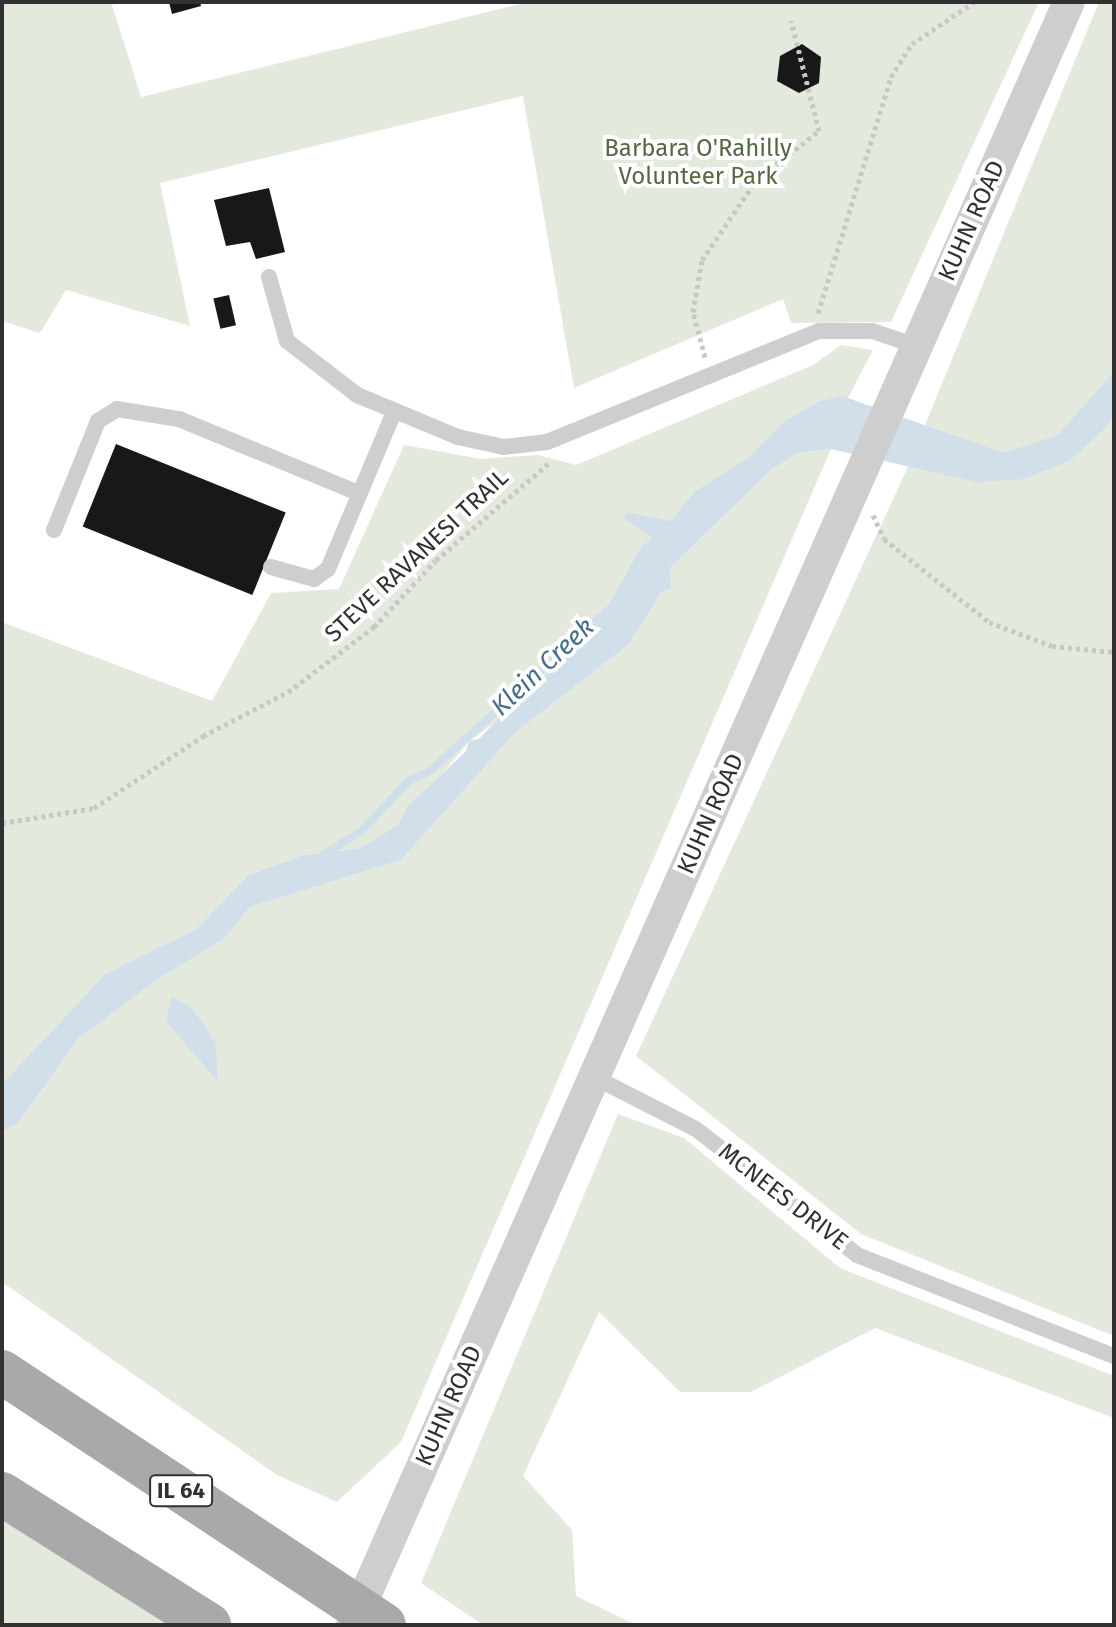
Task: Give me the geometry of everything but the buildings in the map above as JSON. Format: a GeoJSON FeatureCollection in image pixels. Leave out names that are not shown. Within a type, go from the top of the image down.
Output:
{"type":"FeatureCollection","features":[{"type":"Feature","properties":{"kind":"main road","name":"IL 64"},"geometry":{"type":"LineString","coordinates":[[2,1372],[365,1620]]}},
{"type":"Feature","properties":{"kind":"main road"},"geometry":{"type":"LineString","coordinates":[[2,1494],[209,1625]]}},
{"type":"Feature","properties":{"kind":"street","name":"KUHN ROAD"},"geometry":{"type":"LineString","coordinates":[[365,1620],[594,1077],[869,486],[899,385],[1069,2]]}},
{"type":"Feature","properties":{"kind":"lane"},"geometry":{"type":"LineString","coordinates":[[269,277],[287,341],[393,414],[504,447],[547,442],[819,331],[872,331],[917,346]]}},
{"type":"Feature","properties":{"kind":"lane"},"geometry":{"type":"LineString","coordinates":[[54,530],[98,421],[117,409],[179,419],[356,492]]}},
{"type":"Feature","properties":{"kind":"lane"},"geometry":{"type":"LineString","coordinates":[[271,567],[298,577],[322,575],[393,414]]}},
{"type":"Feature","properties":{"kind":"lane","name":"MCNEES DRIVE"},"geometry":{"type":"LineString","coordinates":[[594,1077],[696,1129],[857,1255],[1114,1356]]}},
{"type":"Feature","properties":{"kind":"path"},"geometry":{"type":"LineString","coordinates":[[818,316],[875,124],[904,57],[974,2]]}},
{"type":"Feature","properties":{"kind":"path"},"geometry":{"type":"LineString","coordinates":[[711,373],[693,312],[702,260],[757,179],[819,131],[791,20]]}},
{"type":"Feature","properties":{"kind":"path","name":"STEVE RAVANESI TRAIL"},"geometry":{"type":"LineString","coordinates":[[2,823],[94,808],[203,736],[288,692],[374,627],[479,520],[554,461]]}},
{"type":"Feature","properties":{"kind":"path"},"geometry":{"type":"LineString","coordinates":[[869,486],[872,514],[884,539],[989,622],[1052,646],[1114,652]]}},
{"type":"Feature","properties":{"kind":"green space","name":"Barbara O'Rahilly Volunteer Park"},"geometry":{"type":"Polygon","coordinates":[[[2,2],[111,2],[141,97],[528,2],[1039,2],[891,322],[791,323],[783,299],[574,388],[523,96],[160,183],[190,326],[66,290],[40,333],[2,321],[2,2]]]}},
{"type":"Feature","properties":{"kind":"green space"},"geometry":{"type":"Polygon","coordinates":[[[1099,2],[1114,2],[1114,1336],[861,1234],[636,1056],[906,471],[1099,2]]]}},
{"type":"Feature","properties":{"kind":"green space"},"geometry":{"type":"Polygon","coordinates":[[[841,345],[873,350],[848,398],[818,402],[785,420],[749,457],[695,491],[670,521],[623,518],[654,538],[641,547],[587,642],[565,652],[528,697],[469,742],[398,825],[360,848],[300,856],[249,875],[196,929],[105,974],[2,1084],[2,622],[212,701],[271,593],[339,589],[404,445],[481,459],[538,455],[576,465],[813,365],[841,345]]]}},
{"type":"Feature","properties":{"kind":"green space"},"geometry":{"type":"Polygon","coordinates":[[[831,449],[401,1442],[337,1502],[277,1475],[2,1282],[2,1132],[18,1123],[78,1039],[155,981],[224,939],[250,907],[401,860],[516,732],[628,645],[670,568],[771,470],[798,453],[831,449]]]}},
{"type":"Feature","properties":{"kind":"green space"},"geometry":{"type":"Polygon","coordinates":[[[618,1114],[684,1138],[840,1268],[1114,1376],[1114,1418],[875,1328],[751,1392],[680,1392],[599,1312],[523,1476],[572,1530],[576,1596],[636,1625],[483,1625],[421,1583],[618,1114]]]}},
{"type":"Feature","properties":{"kind":"green space"},"geometry":{"type":"Polygon","coordinates":[[[2,1508],[183,1625],[2,1625],[2,1508]]]}},
{"type":"Feature","properties":{"kind":"shaded area"},"geometry":{"type":"Polygon","coordinates":[[[1114,372],[1114,416],[1103,430],[1069,461],[1024,479],[977,482],[831,449],[798,453],[771,470],[670,568],[671,588],[661,592],[628,645],[516,732],[401,860],[250,907],[224,939],[155,981],[78,1039],[18,1123],[2,1132],[2,1084],[105,974],[196,929],[249,875],[300,856],[360,848],[398,825],[408,806],[466,751],[469,741],[479,739],[519,697],[528,697],[565,652],[587,642],[641,547],[653,538],[623,518],[626,512],[670,521],[695,491],[749,457],[785,420],[818,402],[842,396],[1004,453],[1058,435],[1114,372]]]}},
{"type":"Feature","properties":{"kind":"shaded area"},"geometry":{"type":"Polygon","coordinates":[[[172,996],[193,1009],[215,1042],[218,1082],[166,1021],[172,996]]]}},
{"type":"Feature","properties":{"kind":"waterway","name":"Klein Creek"},"geometry":{"type":"LineString","coordinates":[[314,861],[360,832],[410,780],[431,770],[610,609]]}}]}
